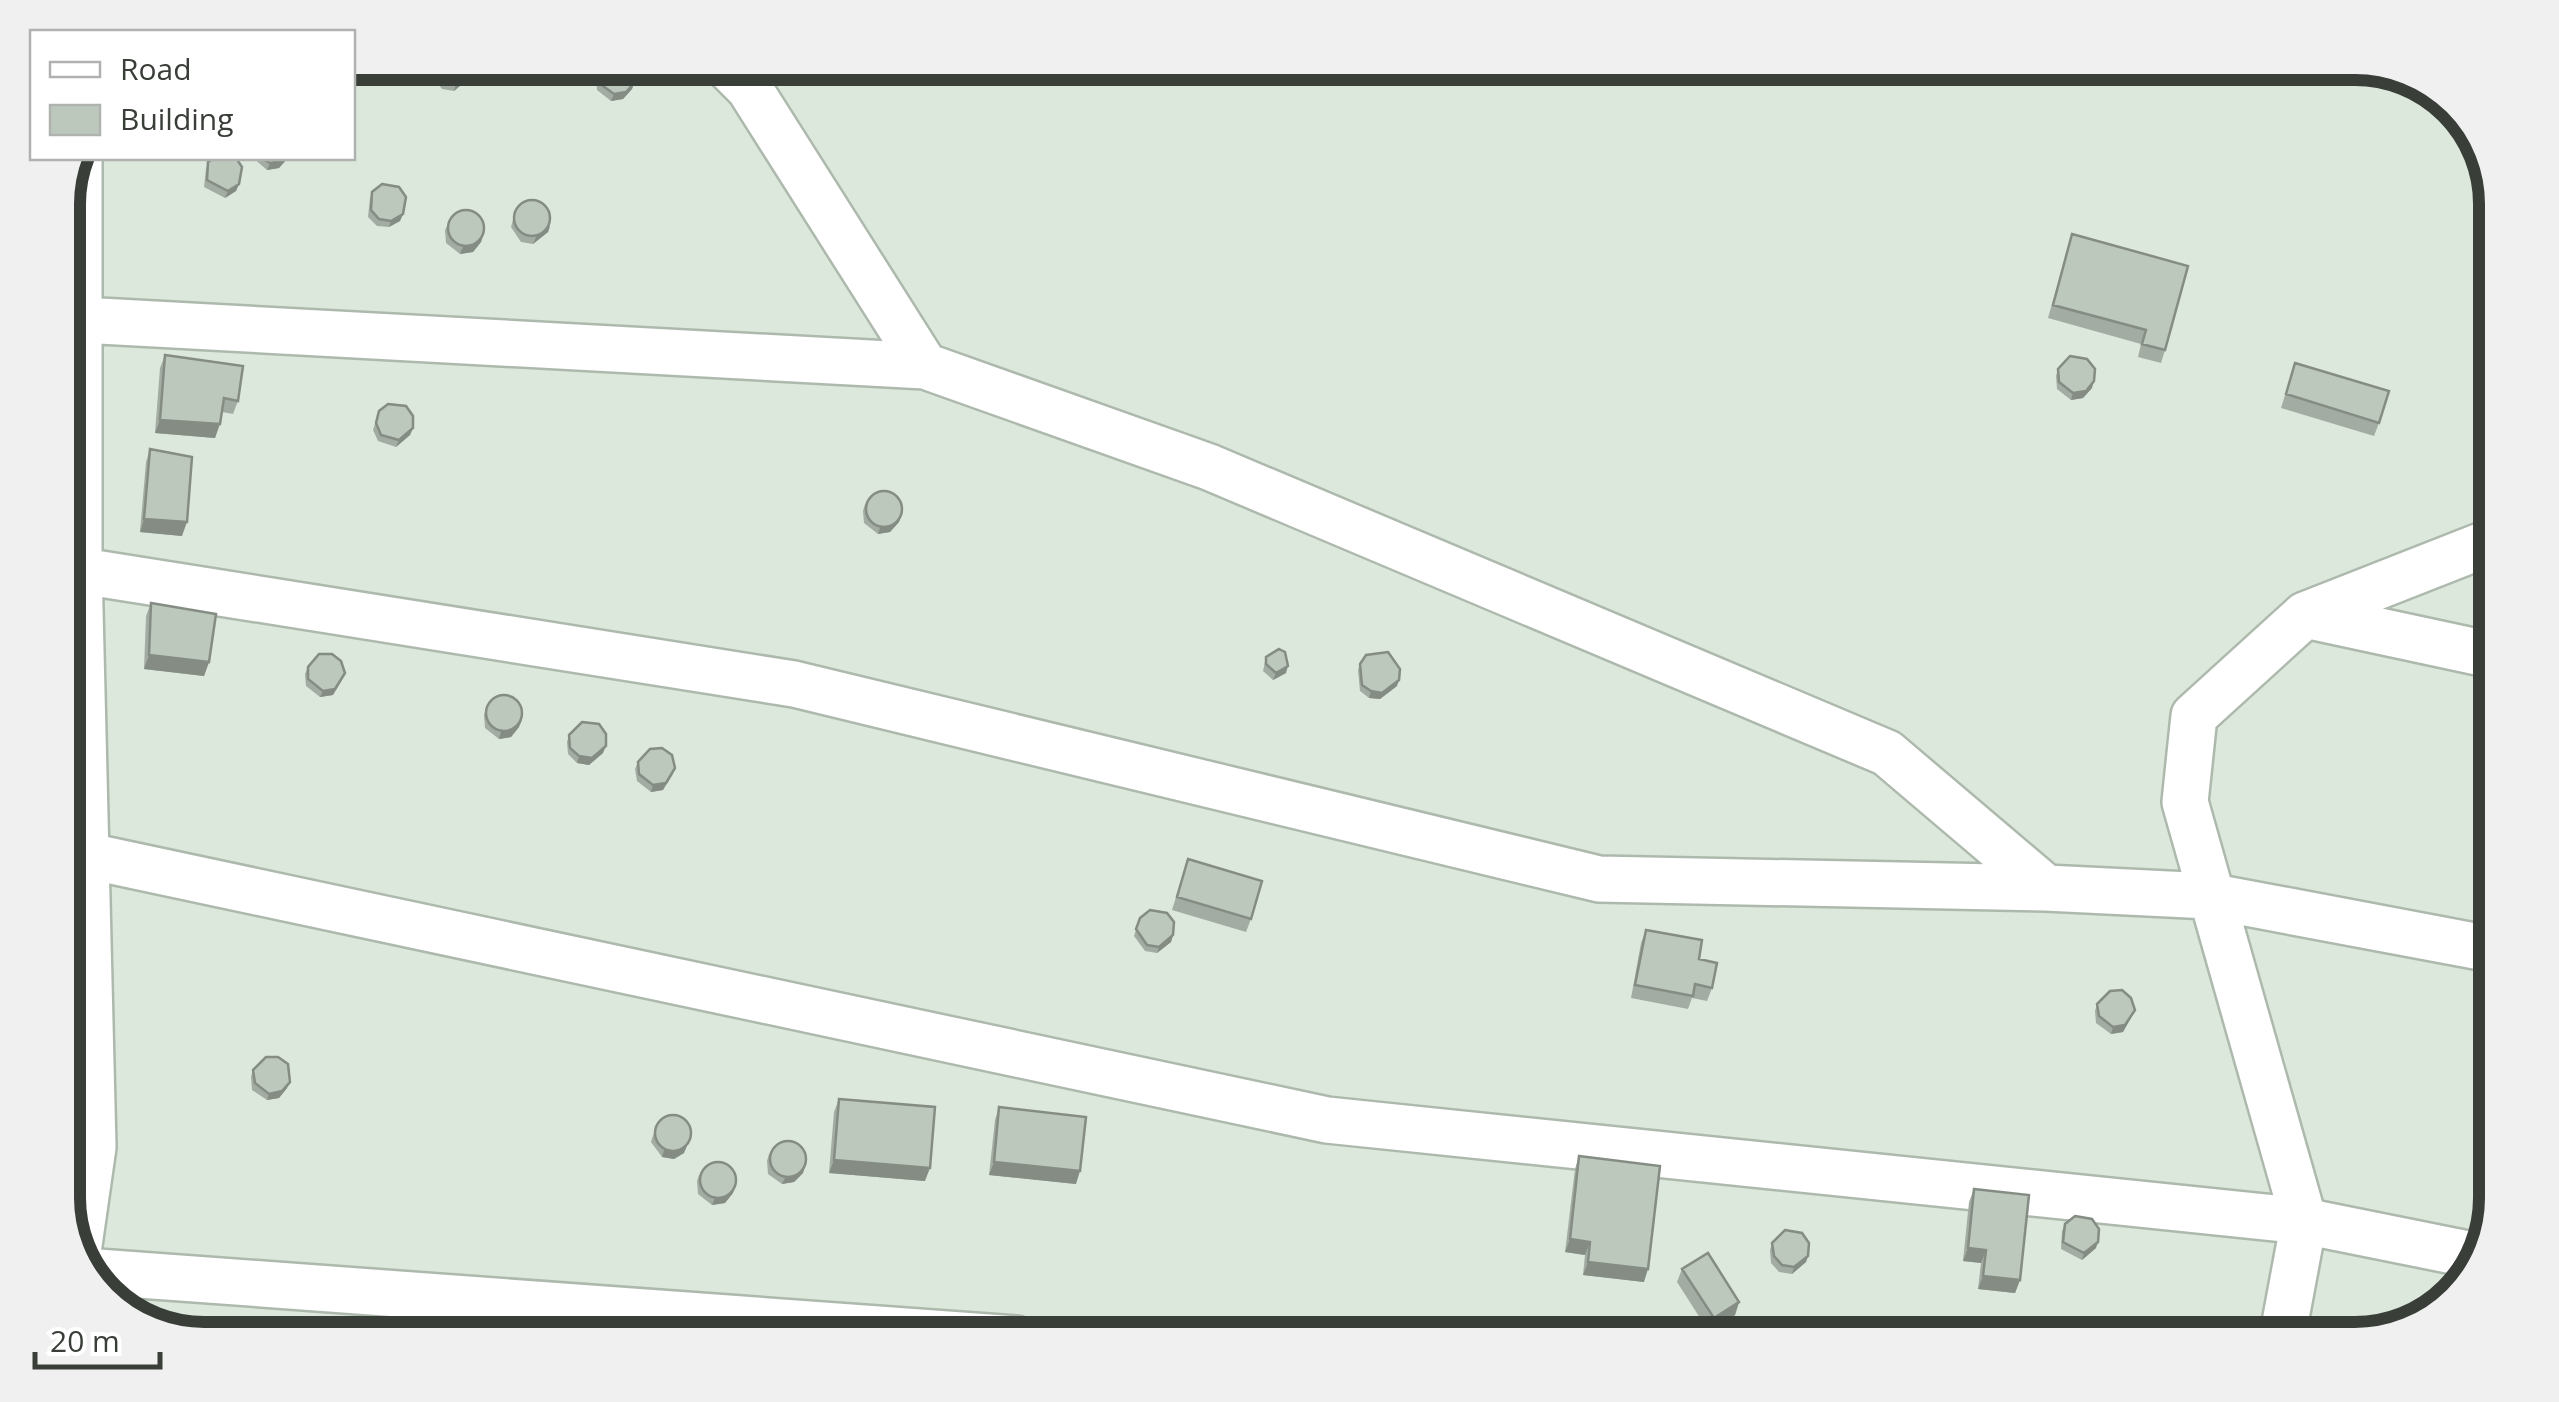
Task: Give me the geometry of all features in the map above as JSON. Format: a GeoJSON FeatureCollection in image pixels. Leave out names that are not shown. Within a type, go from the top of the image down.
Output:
{"type":"FeatureCollection","features":[{"type":"Feature","properties":{"kind":"street"},"geometry":{"type":"LineString","coordinates":[[742,80],[925,366]]}},
{"type":"Feature","properties":{"kind":"street"},"geometry":{"type":"LineString","coordinates":[[80,319],[925,366],[1209,467],[1886,752],[2046,888]]}},
{"type":"Feature","properties":{"kind":"street"},"geometry":{"type":"LineString","coordinates":[[2285,1322],[2304,1221],[2208,896],[2185,802],[2194,716],[2306,615],[2479,547]]}},
{"type":"Feature","properties":{"kind":"street"},"geometry":{"type":"LineString","coordinates":[[80,569],[794,684],[1599,879],[2046,888],[2208,896],[2479,947]]}},
{"type":"Feature","properties":{"kind":"street"},"geometry":{"type":"LineString","coordinates":[[2306,615],[2479,652]]}},
{"type":"Feature","properties":{"kind":"street"},"geometry":{"type":"LineString","coordinates":[[80,856],[1328,1120],[2304,1221],[2466,1254]]}},
{"type":"Feature","properties":{"kind":"street"},"geometry":{"type":"LineString","coordinates":[[105,1273],[773,1322]]}},
{"type":"Feature","properties":{"kind":"building"},"geometry":{"type":"Polygon","coordinates":[[[599,80],[634,83],[626,92],[614,94],[599,80]]]}},
{"type":"Feature","properties":{"kind":"building"},"geometry":{"type":"Polygon","coordinates":[[[237,160],[242,167],[239,184],[228,191],[207,180],[208,162],[237,160]]]}},
{"type":"Feature","properties":{"kind":"building"},"geometry":{"type":"Polygon","coordinates":[[[382,184],[399,187],[406,197],[403,214],[391,221],[379,219],[371,210],[372,192],[382,184]]]}},
{"type":"Feature","properties":{"kind":"building"},"geometry":{"type":"Polygon","coordinates":[[[532,200],[545,205],[550,218],[545,231],[532,236],[519,231],[514,218],[519,205],[532,200]]]}},
{"type":"Feature","properties":{"kind":"building"},"geometry":{"type":"Polygon","coordinates":[[[466,210],[479,215],[484,228],[479,241],[466,246],[453,241],[448,228],[453,215],[466,210]]]}},
{"type":"Feature","properties":{"kind":"building"},"geometry":{"type":"Polygon","coordinates":[[[2072,234],[2188,266],[2165,350],[2142,344],[2146,330],[2053,305],[2072,234]]]}},
{"type":"Feature","properties":{"kind":"building"},"geometry":{"type":"Polygon","coordinates":[[[165,355],[243,366],[238,401],[224,398],[220,424],[160,420],[165,355]]]}},
{"type":"Feature","properties":{"kind":"building"},"geometry":{"type":"Polygon","coordinates":[[[2070,356],[2087,359],[2095,369],[2094,381],[2086,391],[2073,393],[2059,382],[2058,369],[2070,356]]]}},
{"type":"Feature","properties":{"kind":"building"},"geometry":{"type":"Polygon","coordinates":[[[2295,363],[2389,391],[2379,423],[2286,394],[2295,363]]]}},
{"type":"Feature","properties":{"kind":"building"},"geometry":{"type":"Polygon","coordinates":[[[388,404],[406,406],[413,416],[413,428],[399,440],[381,435],[376,423],[379,411],[388,404]]]}},
{"type":"Feature","properties":{"kind":"building"},"geometry":{"type":"Polygon","coordinates":[[[150,449],[192,457],[187,522],[144,519],[150,449]]]}},
{"type":"Feature","properties":{"kind":"building"},"geometry":{"type":"Polygon","coordinates":[[[884,491],[897,496],[902,509],[897,522],[884,527],[871,522],[866,509],[871,496],[884,491]]]}},
{"type":"Feature","properties":{"kind":"building"},"geometry":{"type":"Polygon","coordinates":[[[151,603],[216,614],[209,662],[149,655],[151,603]]]}},
{"type":"Feature","properties":{"kind":"building"},"geometry":{"type":"Polygon","coordinates":[[[1279,649],[1285,652],[1288,666],[1276,673],[1266,664],[1266,657],[1279,649]]]}},
{"type":"Feature","properties":{"kind":"building"},"geometry":{"type":"Polygon","coordinates":[[[1388,652],[1400,669],[1399,680],[1382,693],[1371,691],[1362,685],[1360,664],[1366,655],[1388,652]]]}},
{"type":"Feature","properties":{"kind":"building"},"geometry":{"type":"Polygon","coordinates":[[[319,654],[332,654],[341,661],[345,673],[335,689],[323,691],[308,679],[308,667],[319,654]]]}},
{"type":"Feature","properties":{"kind":"building"},"geometry":{"type":"Polygon","coordinates":[[[504,695],[517,700],[522,713],[517,726],[504,731],[491,726],[486,713],[491,700],[504,695]]]}},
{"type":"Feature","properties":{"kind":"building"},"geometry":{"type":"Polygon","coordinates":[[[582,722],[599,724],[606,734],[606,746],[592,758],[579,756],[570,748],[569,735],[582,722]]]}},
{"type":"Feature","properties":{"kind":"building"},"geometry":{"type":"Polygon","coordinates":[[[662,748],[672,755],[675,768],[666,783],[653,785],[639,774],[638,762],[650,749],[662,748]]]}},
{"type":"Feature","properties":{"kind":"building"},"geometry":{"type":"Polygon","coordinates":[[[1188,859],[1262,881],[1251,919],[1177,897],[1188,859]]]}},
{"type":"Feature","properties":{"kind":"building"},"geometry":{"type":"Polygon","coordinates":[[[1150,910],[1167,913],[1174,922],[1173,935],[1159,947],[1147,945],[1136,929],[1140,918],[1150,910]]]}},
{"type":"Feature","properties":{"kind":"building"},"geometry":{"type":"Polygon","coordinates":[[[1646,930],[1702,940],[1699,959],[1717,963],[1712,988],[1695,984],[1693,996],[1635,985],[1646,930]]]}},
{"type":"Feature","properties":{"kind":"building"},"geometry":{"type":"Polygon","coordinates":[[[2122,990],[2131,998],[2135,1010],[2125,1025],[2113,1027],[2099,1016],[2097,1004],[2110,991],[2122,990]]]}},
{"type":"Feature","properties":{"kind":"building"},"geometry":{"type":"Polygon","coordinates":[[[266,1057],[278,1057],[288,1064],[290,1082],[282,1091],[269,1094],[255,1083],[253,1070],[266,1057]]]}},
{"type":"Feature","properties":{"kind":"building"},"geometry":{"type":"Polygon","coordinates":[[[839,1099],[935,1107],[930,1168],[834,1160],[839,1099]]]}},
{"type":"Feature","properties":{"kind":"building"},"geometry":{"type":"Polygon","coordinates":[[[999,1107],[1086,1117],[1080,1171],[994,1162],[999,1107]]]}},
{"type":"Feature","properties":{"kind":"building"},"geometry":{"type":"Polygon","coordinates":[[[673,1115],[686,1120],[691,1133],[686,1146],[673,1151],[660,1146],[655,1133],[660,1120],[673,1115]]]}},
{"type":"Feature","properties":{"kind":"building"},"geometry":{"type":"Polygon","coordinates":[[[788,1141],[801,1146],[806,1159],[801,1172],[788,1177],[775,1172],[770,1159],[775,1146],[788,1141]]]}},
{"type":"Feature","properties":{"kind":"building"},"geometry":{"type":"Polygon","coordinates":[[[1579,1156],[1660,1166],[1648,1269],[1588,1262],[1590,1242],[1570,1239],[1579,1156]]]}},
{"type":"Feature","properties":{"kind":"building"},"geometry":{"type":"Polygon","coordinates":[[[718,1162],[731,1167],[736,1180],[731,1193],[718,1198],[705,1193],[700,1180],[705,1167],[718,1162]]]}},
{"type":"Feature","properties":{"kind":"building"},"geometry":{"type":"Polygon","coordinates":[[[1974,1189],[2029,1195],[2020,1280],[1983,1276],[1986,1250],[1968,1248],[1974,1189]]]}},
{"type":"Feature","properties":{"kind":"building"},"geometry":{"type":"Polygon","coordinates":[[[2075,1216],[2092,1219],[2099,1229],[2098,1242],[2084,1253],[2063,1242],[2065,1224],[2075,1216]]]}},
{"type":"Feature","properties":{"kind":"building"},"geometry":{"type":"Polygon","coordinates":[[[1785,1230],[1802,1233],[1809,1243],[1808,1256],[1794,1267],[1782,1265],[1774,1256],[1772,1243],[1785,1230]]]}},
{"type":"Feature","properties":{"kind":"building"},"geometry":{"type":"Polygon","coordinates":[[[1708,1253],[1739,1302],[1714,1318],[1682,1269],[1708,1253]]]}}]}
